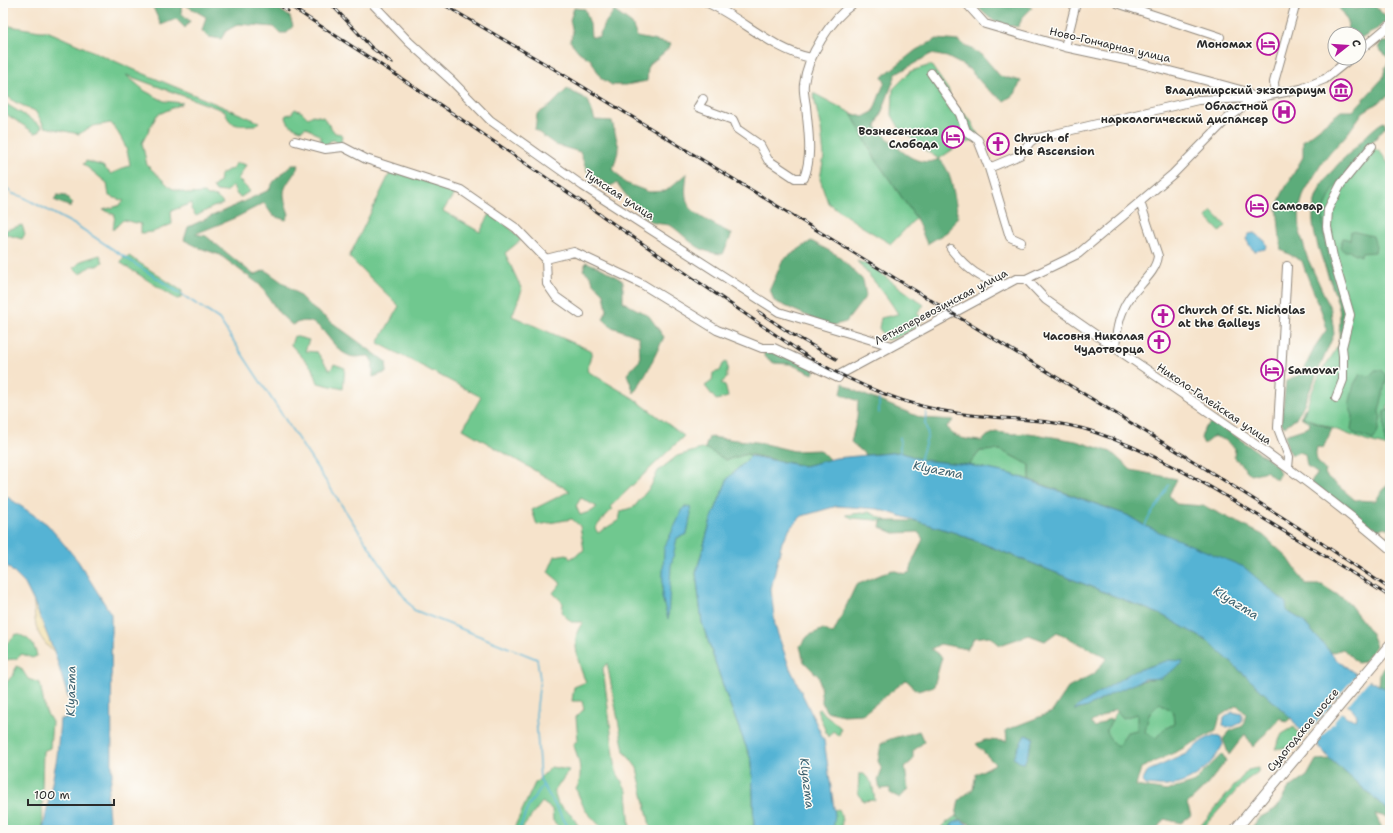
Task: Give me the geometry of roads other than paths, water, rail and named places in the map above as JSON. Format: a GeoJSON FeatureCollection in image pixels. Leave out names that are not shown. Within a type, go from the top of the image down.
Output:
{"type":"FeatureCollection","features":[{"type":"Feature","properties":{"kind":"main road","name":"Судогодское шоссе"},"geometry":{"type":"LineString","coordinates":[[1235,830],[1390,645]]}},
{"type":"Feature","properties":{"kind":"street","name":"Тумская улица"},"geometry":{"type":"LineString","coordinates":[[372,3],[409,42],[452,81],[490,120],[583,186],[779,312],[892,346]]}},
{"type":"Feature","properties":{"kind":"street"},"geometry":{"type":"LineString","coordinates":[[708,3],[722,10],[762,37],[812,58]]}},
{"type":"Feature","properties":{"kind":"street"},"geometry":{"type":"LineString","coordinates":[[703,99],[698,107],[733,120],[737,129],[760,145],[768,160],[795,178],[804,178],[808,169],[810,153],[804,85],[812,58],[828,29],[854,3]]}},
{"type":"Feature","properties":{"kind":"street","name":"Ново-Гончарная улица"},"geometry":{"type":"LineString","coordinates":[[966,3],[985,24],[1065,47],[1135,62],[1202,79],[1244,92],[1255,98]]}},
{"type":"Feature","properties":{"kind":"street"},"geometry":{"type":"LineString","coordinates":[[1065,47],[1076,3]]}},
{"type":"Feature","properties":{"kind":"street"},"geometry":{"type":"LineString","coordinates":[[1117,3],[1220,36]]}},
{"type":"Feature","properties":{"kind":"street"},"geometry":{"type":"LineString","coordinates":[[1275,94],[1274,82],[1296,3]]}},
{"type":"Feature","properties":{"kind":"street"},"geometry":{"type":"LineString","coordinates":[[1367,44],[1390,25]]}},
{"type":"Feature","properties":{"kind":"street","name":"Летнеперевозинская улица"},"geometry":{"type":"LineString","coordinates":[[546,258],[574,252],[642,284],[717,330],[762,348],[774,348],[838,378],[839,375],[1016,279],[1026,279],[1078,254],[1173,174],[1227,119],[1255,98],[1301,89],[1325,79],[1341,66]]}},
{"type":"Feature","properties":{"kind":"street"},"geometry":{"type":"LineString","coordinates":[[931,73],[960,114],[966,131],[978,140],[989,168],[1010,237],[1021,242]]}},
{"type":"Feature","properties":{"kind":"street"},"geometry":{"type":"LineString","coordinates":[[989,168],[1020,155],[1034,139],[1198,100],[1255,98]]}},
{"type":"Feature","properties":{"kind":"street"},"geometry":{"type":"LineString","coordinates":[[295,141],[325,149],[343,147],[366,159],[461,190],[516,228],[546,258],[547,284],[556,297],[580,314]]}},
{"type":"Feature","properties":{"kind":"street"},"geometry":{"type":"LineString","coordinates":[[1336,398],[1343,380],[1342,347],[1350,315],[1333,257],[1327,227],[1328,209],[1341,184],[1372,146]]}},
{"type":"Feature","properties":{"kind":"street"},"geometry":{"type":"LineString","coordinates":[[1114,349],[1117,332],[1128,300],[1157,264],[1158,256],[1140,202]]}},
{"type":"Feature","properties":{"kind":"street"},"geometry":{"type":"LineString","coordinates":[[951,249],[965,266],[991,282],[1005,285]]}},
{"type":"Feature","properties":{"kind":"street"},"geometry":{"type":"LineString","coordinates":[[1287,266],[1278,428],[1288,457],[1288,468]]}},
{"type":"Feature","properties":{"kind":"street","name":"Николо-Галейская улица"},"geometry":{"type":"LineString","coordinates":[[1026,279],[1046,300],[1114,349],[1288,468],[1364,526],[1390,549]]}},
{"type":"Feature","properties":{"kind":"water"},"geometry":{"type":"Polygon","coordinates":[[[1254,233],[1265,241],[1267,246],[1265,249],[1255,251],[1251,248],[1246,239],[1249,234],[1254,233]]]}},
{"type":"Feature","properties":{"kind":"water","name":"Klyazma"},"geometry":{"type":"Polygon","coordinates":[[[900,452],[922,460],[969,465],[1011,474],[1127,515],[1145,526],[1244,567],[1286,603],[1287,611],[1302,620],[1338,661],[1353,672],[1390,691],[1390,812],[1330,759],[1317,744],[1303,734],[1291,718],[1209,642],[1162,615],[956,533],[878,509],[837,506],[802,516],[791,527],[782,542],[771,589],[775,626],[789,666],[824,740],[835,815],[833,830],[754,830],[752,762],[727,697],[702,623],[696,573],[711,520],[728,478],[751,456],[804,466],[836,458],[900,452]],[[1336,699],[1331,701],[1332,705],[1347,717],[1356,720],[1357,716],[1352,710],[1346,704],[1336,699]]]}},
{"type":"Feature","properties":{"kind":"water","name":"Klyazma"},"geometry":{"type":"Polygon","coordinates":[[[3,494],[47,524],[78,561],[111,614],[112,776],[107,796],[110,830],[43,830],[57,757],[60,719],[72,718],[71,707],[55,654],[34,602],[25,584],[3,562],[3,494]]]}},
{"type":"Feature","properties":{"kind":"water"},"geometry":{"type":"Polygon","coordinates":[[[684,507],[690,507],[691,514],[687,534],[677,538],[671,566],[668,619],[662,597],[664,548],[684,507]]]}},
{"type":"Feature","properties":{"kind":"water"},"geometry":{"type":"Polygon","coordinates":[[[1169,660],[1183,661],[1182,664],[1161,678],[1145,679],[1115,692],[1088,707],[1074,710],[1132,672],[1169,660]]]}},
{"type":"Feature","properties":{"kind":"water"},"geometry":{"type":"Polygon","coordinates":[[[1232,712],[1242,714],[1242,721],[1235,726],[1227,728],[1223,725],[1224,718],[1232,712]]]}},
{"type":"Feature","properties":{"kind":"water"},"geometry":{"type":"Polygon","coordinates":[[[1025,735],[1034,738],[1024,764],[1013,758],[1025,735]]]}},
{"type":"Feature","properties":{"kind":"water"},"geometry":{"type":"Polygon","coordinates":[[[1214,735],[1221,738],[1223,744],[1214,759],[1201,772],[1185,782],[1176,784],[1164,786],[1145,785],[1142,782],[1148,771],[1186,754],[1202,741],[1214,735]]]}},
{"type":"Feature","properties":{"kind":"water"},"geometry":{"type":"Polygon","coordinates":[[[961,820],[968,825],[970,830],[948,830],[953,823],[961,820]]]}},
{"type":"Feature","properties":{"kind":"waterway"},"geometry":{"type":"LineString","coordinates":[[3,186],[13,194],[21,196],[79,227],[219,319],[387,574],[414,610],[537,659],[540,679],[536,715],[540,780],[570,830]]}},
{"type":"Feature","properties":{"kind":"waterway"},"geometry":{"type":"LineString","coordinates":[[879,399],[879,413]]}},
{"type":"Feature","properties":{"kind":"waterway","name":"Klyazma"},"geometry":{"type":"LineString","coordinates":[[920,460],[928,435],[925,423],[926,412]]}},
{"type":"Feature","properties":{"kind":"waterway"},"geometry":{"type":"LineString","coordinates":[[900,437],[900,453]]}},
{"type":"Feature","properties":{"kind":"waterway"},"geometry":{"type":"LineString","coordinates":[[1145,527],[1148,518],[1158,505],[1169,485]]}},
{"type":"Feature","properties":{"kind":"waterway"},"geometry":{"type":"LineString","coordinates":[[519,830],[529,805],[543,785]]}},
{"type":"Feature","properties":{"kind":"railway"},"geometry":{"type":"LineString","coordinates":[[276,3],[288,11]]}},
{"type":"Feature","properties":{"kind":"railway"},"geometry":{"type":"LineString","coordinates":[[285,3],[398,76],[808,357],[826,367],[845,377],[883,393],[922,406],[942,411],[979,416],[1044,421],[1091,431],[1114,439],[1158,459],[1201,482],[1390,597]]}},
{"type":"Feature","properties":{"kind":"railway"},"geometry":{"type":"LineString","coordinates":[[330,3],[372,48],[392,63]]}},
{"type":"Feature","properties":{"kind":"railway"},"geometry":{"type":"LineString","coordinates":[[441,3],[554,69],[1198,464],[1296,526],[1390,589]]}},
{"type":"Feature","properties":{"kind":"railway"},"geometry":{"type":"LineString","coordinates":[[759,312],[790,333],[836,359]]}},
{"type":"Feature","properties":{"kind":"place","name":"Мономах"},"geometry":{"type":"Point","coordinates":[1268,44]}},
{"type":"Feature","properties":{"kind":"place","name":"Владимирский экзотариум"},"geometry":{"type":"Point","coordinates":[1341,90]}},
{"type":"Feature","properties":{"kind":"place","name":"Областной наркологический диспансер"},"geometry":{"type":"Point","coordinates":[1284,112]}},
{"type":"Feature","properties":{"kind":"place","name":"Вознесенская Слобода"},"geometry":{"type":"Point","coordinates":[953,137]}},
{"type":"Feature","properties":{"kind":"place","name":"Chruch of the Ascension"},"geometry":{"type":"Point","coordinates":[998,144]}},
{"type":"Feature","properties":{"kind":"place","name":"Самовар"},"geometry":{"type":"Point","coordinates":[1257,206]}},
{"type":"Feature","properties":{"kind":"place","name":"Church Of St. Nicholas at the Galleys"},"geometry":{"type":"Point","coordinates":[1163,316]}},
{"type":"Feature","properties":{"kind":"place","name":"Часовня Николая Чудотворца"},"geometry":{"type":"Point","coordinates":[1159,342]}},
{"type":"Feature","properties":{"kind":"place","name":"Samovar"},"geometry":{"type":"Point","coordinates":[1272,370]}}]}
